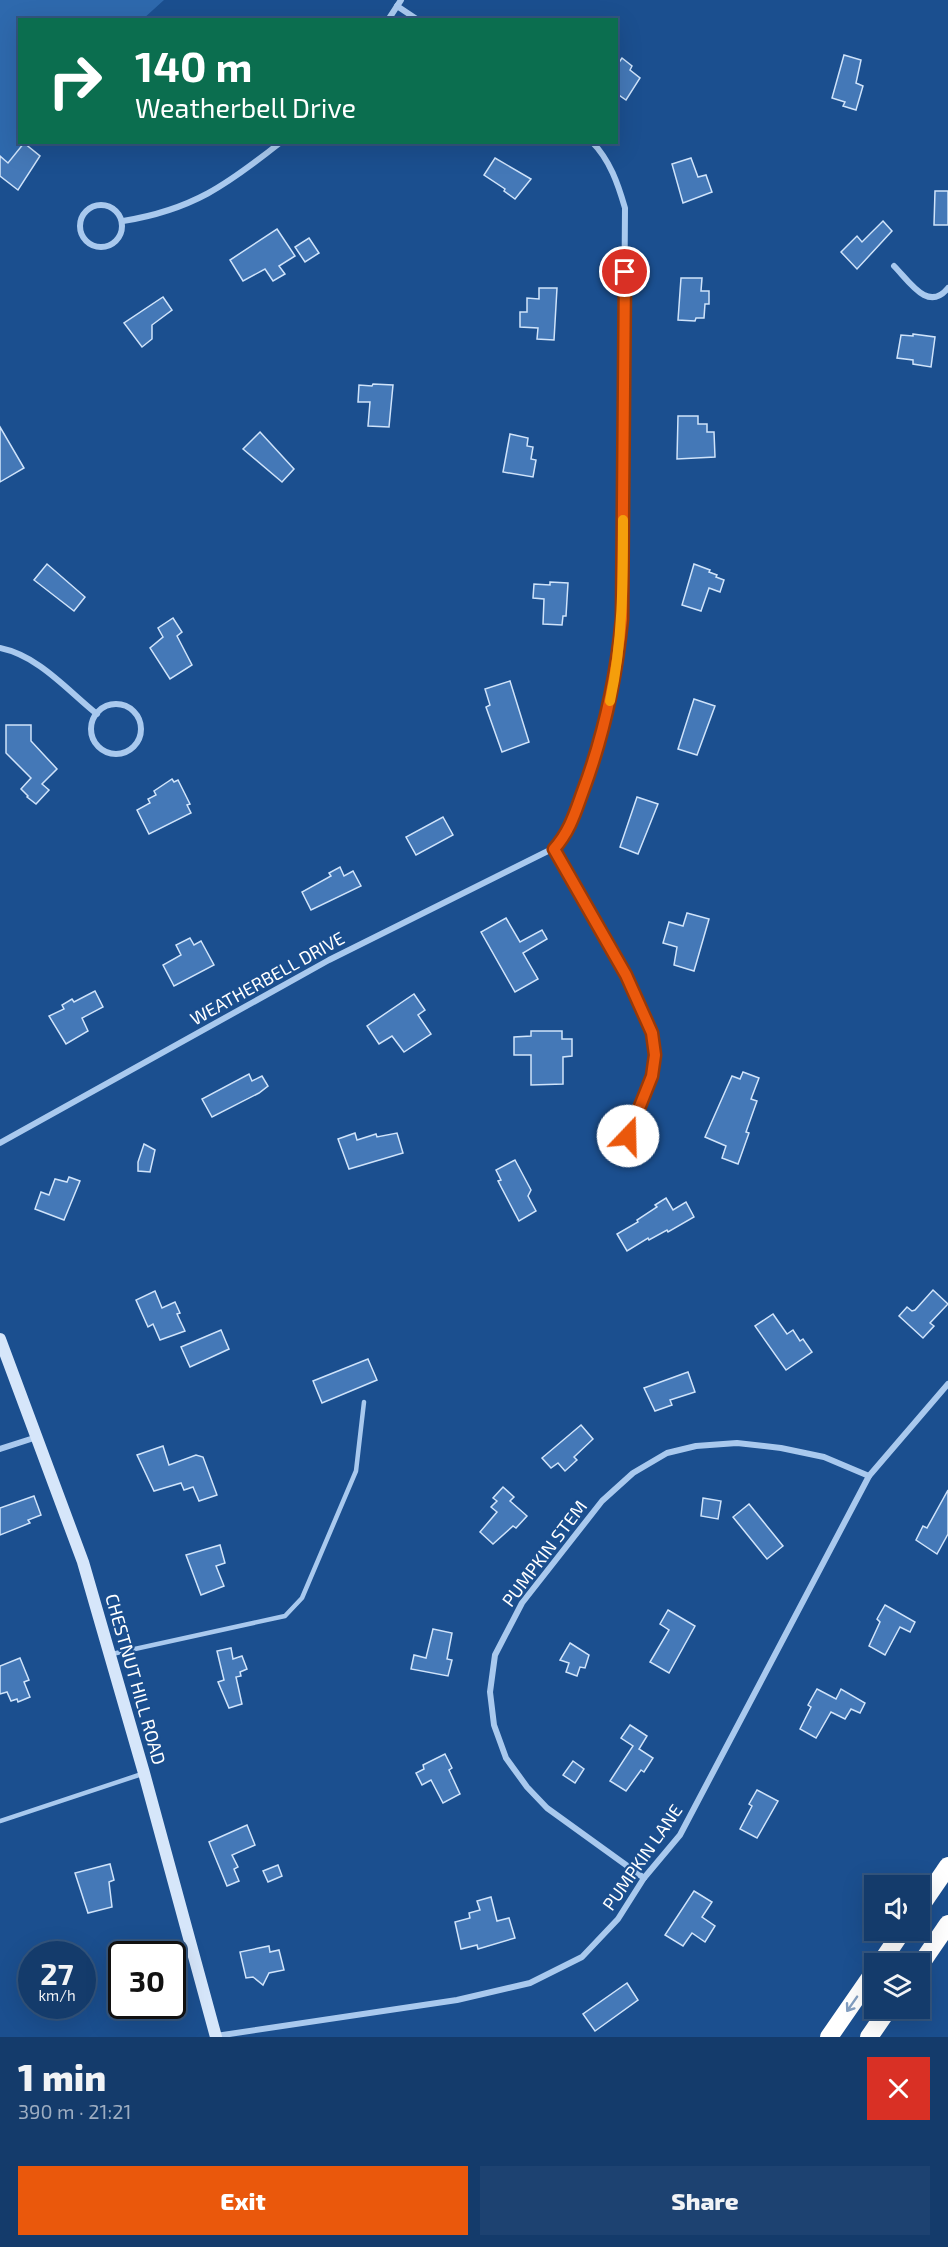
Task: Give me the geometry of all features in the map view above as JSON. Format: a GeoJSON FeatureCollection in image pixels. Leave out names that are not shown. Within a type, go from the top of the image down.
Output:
{"type":"FeatureCollection","features":[{"type":"Feature","properties":{"kind":"highway"},"geometry":{"type":"LineString","coordinates":[[930,1892],[948,1866]]}},
{"type":"Feature","properties":{"kind":"highway"},"geometry":{"type":"LineString","coordinates":[[928,1953],[948,1924]]}},
{"type":"Feature","properties":{"kind":"highway"},"geometry":{"type":"LineString","coordinates":[[829,2037],[864,1986]]}},
{"type":"Feature","properties":{"kind":"highway"},"geometry":{"type":"LineString","coordinates":[[869,2037],[881,2019]]}},
{"type":"Feature","properties":{"kind":"main road","name":"CHESTNUT HILL ROAD"},"geometry":{"type":"LineString","coordinates":[[0,1339],[83,1562],[144,1773],[216,2037]]}},
{"type":"Feature","properties":{"kind":"street"},"geometry":{"type":"LineString","coordinates":[[389,18],[399,3],[415,18]]}},
{"type":"Feature","properties":{"kind":"street"},"geometry":{"type":"LineString","coordinates":[[123,221],[180,207],[220,189],[278,144]]}},
{"type":"Feature","properties":{"kind":"street"},"geometry":{"type":"LineString","coordinates":[[594,144],[602,152],[611,170],[625,208],[622,619],[617,668],[600,744],[566,835],[554,849],[626,975],[652,1033],[655,1055],[652,1076],[628,1136]]}},
{"type":"Feature","properties":{"kind":"street"},"geometry":{"type":"LineString","coordinates":[[99,204],[114,208],[123,221],[120,236],[108,246],[92,245],[81,234],[81,218],[85,212],[99,204]]}},
{"type":"Feature","properties":{"kind":"street"},"geometry":{"type":"LineString","coordinates":[[894,266],[925,296],[934,299],[942,296],[948,288]]}},
{"type":"Feature","properties":{"kind":"street"},"geometry":{"type":"LineString","coordinates":[[0,648],[32,661],[97,714]]}},
{"type":"Feature","properties":{"kind":"street"},"geometry":{"type":"LineString","coordinates":[[111,705],[128,707],[139,720],[141,728],[136,744],[121,753],[105,751],[98,746],[91,730],[97,714],[111,705]]}},
{"type":"Feature","properties":{"kind":"street","name":"WEATHERBELL DRIVE"},"geometry":{"type":"LineString","coordinates":[[0,1143],[329,960],[554,849]]}},
{"type":"Feature","properties":{"kind":"street","name":"PUMPKIN LANE"},"geometry":{"type":"LineString","coordinates":[[216,2037],[457,2000],[530,1983],[582,1957],[618,1919],[644,1878],[685,1827],[868,1476],[948,1384]]}},
{"type":"Feature","properties":{"kind":"street"},"geometry":{"type":"LineString","coordinates":[[0,1449],[38,1436]]}},
{"type":"Feature","properties":{"kind":"street","name":"PUMPKIN STEM"},"geometry":{"type":"LineString","coordinates":[[644,1878],[547,1808],[527,1787],[506,1758],[495,1725],[490,1692],[495,1655],[522,1604],[602,1501],[633,1473],[667,1453],[696,1446],[737,1443],[782,1448],[824,1457],[868,1476]]}},
{"type":"Feature","properties":{"kind":"lane"},"geometry":{"type":"LineString","coordinates":[[110,1655],[285,1616],[302,1598],[356,1471],[364,1402]]}},
{"type":"Feature","properties":{"kind":"lane"},"geometry":{"type":"LineString","coordinates":[[0,1821],[144,1773]]}},
{"type":"Feature","properties":{"kind":"shaded area"},"geometry":{"type":"Polygon","coordinates":[[[0,0],[164,0],[144,18],[18,18],[18,144],[24,144],[0,173],[0,0]]]}},
{"type":"Feature","properties":{"kind":"building"},"geometry":{"type":"Polygon","coordinates":[[[844,55],[861,60],[856,83],[863,86],[856,110],[843,106],[845,102],[832,98],[844,55]]]}},
{"type":"Feature","properties":{"kind":"building"},"geometry":{"type":"Polygon","coordinates":[[[622,58],[632,66],[630,70],[640,78],[626,100],[618,94],[618,60],[622,58]]]}},
{"type":"Feature","properties":{"kind":"building"},"geometry":{"type":"Polygon","coordinates":[[[23,144],[40,156],[18,190],[0,176],[0,156],[8,163],[23,144]]]}},
{"type":"Feature","properties":{"kind":"building"},"geometry":{"type":"Polygon","coordinates":[[[495,158],[531,179],[515,199],[484,175],[495,158]]]}},
{"type":"Feature","properties":{"kind":"building"},"geometry":{"type":"Polygon","coordinates":[[[691,158],[698,177],[706,175],[712,192],[683,203],[672,164],[691,158]]]}},
{"type":"Feature","properties":{"kind":"building"},"geometry":{"type":"Polygon","coordinates":[[[935,191],[948,191],[948,225],[934,225],[935,191]]]}},
{"type":"Feature","properties":{"kind":"building"},"geometry":{"type":"Polygon","coordinates":[[[883,221],[892,231],[857,269],[841,252],[857,236],[862,242],[883,221]]]}},
{"type":"Feature","properties":{"kind":"building"},"geometry":{"type":"Polygon","coordinates":[[[277,229],[295,256],[279,266],[285,274],[273,281],[265,269],[243,281],[230,260],[277,229]]]}},
{"type":"Feature","properties":{"kind":"building"},"geometry":{"type":"Polygon","coordinates":[[[309,238],[319,253],[305,262],[295,247],[309,238]]]}},
{"type":"Feature","properties":{"kind":"building"},"geometry":{"type":"Polygon","coordinates":[[[681,278],[702,278],[701,291],[709,291],[709,304],[705,304],[704,318],[696,318],[695,321],[678,320],[681,278]]]}},
{"type":"Feature","properties":{"kind":"building"},"geometry":{"type":"Polygon","coordinates":[[[539,288],[557,288],[554,340],[537,339],[538,328],[520,327],[520,312],[527,312],[527,298],[539,299],[539,288]]]}},
{"type":"Feature","properties":{"kind":"building"},"geometry":{"type":"Polygon","coordinates":[[[163,297],[172,310],[152,325],[152,339],[142,347],[124,323],[163,297]]]}},
{"type":"Feature","properties":{"kind":"building"},"geometry":{"type":"Polygon","coordinates":[[[913,334],[935,337],[931,367],[913,364],[913,360],[897,358],[901,335],[913,336],[913,334]]]}},
{"type":"Feature","properties":{"kind":"building"},"geometry":{"type":"Polygon","coordinates":[[[373,384],[393,385],[389,427],[368,426],[370,402],[358,402],[359,385],[372,386],[373,384]]]}},
{"type":"Feature","properties":{"kind":"building"},"geometry":{"type":"Polygon","coordinates":[[[678,416],[698,416],[698,424],[707,424],[707,432],[714,432],[715,457],[677,459],[678,416]]]}},
{"type":"Feature","properties":{"kind":"building"},"geometry":{"type":"Polygon","coordinates":[[[0,427],[24,468],[0,482],[0,427]]]}},
{"type":"Feature","properties":{"kind":"building"},"geometry":{"type":"Polygon","coordinates":[[[260,432],[294,469],[282,482],[243,449],[260,432]]]}},
{"type":"Feature","properties":{"kind":"building"},"geometry":{"type":"Polygon","coordinates":[[[510,434],[528,438],[527,446],[533,447],[531,459],[536,460],[533,477],[503,472],[510,434]]]}},
{"type":"Feature","properties":{"kind":"building"},"geometry":{"type":"Polygon","coordinates":[[[47,564],[85,597],[74,611],[34,580],[47,564]]]}},
{"type":"Feature","properties":{"kind":"building"},"geometry":{"type":"Polygon","coordinates":[[[694,564],[710,570],[709,572],[717,575],[716,577],[724,580],[720,592],[709,588],[701,611],[682,605],[694,564]]]}},
{"type":"Feature","properties":{"kind":"building"},"geometry":{"type":"Polygon","coordinates":[[[550,582],[568,583],[566,616],[563,616],[562,625],[543,624],[544,599],[533,598],[534,584],[550,585],[550,582]]]}},
{"type":"Feature","properties":{"kind":"building"},"geometry":{"type":"Polygon","coordinates":[[[173,618],[182,632],[177,636],[192,665],[170,679],[150,648],[163,637],[158,628],[173,618]]]}},
{"type":"Feature","properties":{"kind":"building"},"geometry":{"type":"Polygon","coordinates":[[[510,681],[529,742],[502,752],[486,707],[490,705],[485,689],[510,681]]]}},
{"type":"Feature","properties":{"kind":"building"},"geometry":{"type":"Polygon","coordinates":[[[694,699],[715,706],[697,755],[678,749],[694,699]]]}},
{"type":"Feature","properties":{"kind":"building"},"geometry":{"type":"Polygon","coordinates":[[[6,725],[31,725],[31,741],[57,769],[42,784],[49,790],[36,804],[21,789],[31,778],[6,753],[6,725]]]}},
{"type":"Feature","properties":{"kind":"building"},"geometry":{"type":"Polygon","coordinates":[[[172,779],[174,782],[178,780],[190,804],[187,805],[191,813],[149,834],[137,810],[150,803],[148,799],[156,795],[154,791],[172,779]]]}},
{"type":"Feature","properties":{"kind":"building"},"geometry":{"type":"Polygon","coordinates":[[[637,797],[658,804],[638,854],[620,847],[637,797]]]}},
{"type":"Feature","properties":{"kind":"building"},"geometry":{"type":"Polygon","coordinates":[[[443,817],[453,835],[416,855],[406,837],[443,817]]]}},
{"type":"Feature","properties":{"kind":"building"},"geometry":{"type":"Polygon","coordinates":[[[340,867],[344,876],[353,871],[361,886],[311,910],[302,892],[331,876],[329,873],[340,867]]]}},
{"type":"Feature","properties":{"kind":"building"},"geometry":{"type":"Polygon","coordinates":[[[687,913],[709,919],[694,971],[674,965],[677,947],[663,943],[669,922],[683,926],[687,913]]]}},
{"type":"Feature","properties":{"kind":"building"},"geometry":{"type":"Polygon","coordinates":[[[506,918],[520,942],[542,930],[547,939],[523,953],[538,979],[515,992],[481,932],[506,918]]]}},
{"type":"Feature","properties":{"kind":"building"},"geometry":{"type":"Polygon","coordinates":[[[190,938],[194,945],[201,941],[214,965],[174,986],[163,965],[181,955],[176,945],[190,938]]]}},
{"type":"Feature","properties":{"kind":"building"},"geometry":{"type":"Polygon","coordinates":[[[95,991],[103,1007],[82,1018],[88,1031],[66,1044],[49,1016],[64,1009],[62,1005],[72,999],[74,1002],[95,991]]]}},
{"type":"Feature","properties":{"kind":"building"},"geometry":{"type":"Polygon","coordinates":[[[414,994],[425,1010],[418,1015],[431,1034],[404,1052],[392,1036],[379,1044],[367,1026],[414,994]]]}},
{"type":"Feature","properties":{"kind":"building"},"geometry":{"type":"Polygon","coordinates":[[[531,1031],[562,1031],[562,1039],[572,1039],[572,1056],[563,1057],[563,1084],[531,1085],[531,1055],[514,1055],[514,1037],[531,1036],[531,1031]]]}},
{"type":"Feature","properties":{"kind":"building"},"geometry":{"type":"Polygon","coordinates":[[[743,1072],[759,1078],[751,1099],[757,1101],[738,1164],[722,1158],[726,1146],[705,1137],[732,1076],[740,1079],[743,1072]]]}},
{"type":"Feature","properties":{"kind":"building"},"geometry":{"type":"Polygon","coordinates":[[[249,1074],[252,1081],[262,1076],[268,1086],[212,1117],[202,1099],[249,1074]]]}},
{"type":"Feature","properties":{"kind":"building"},"geometry":{"type":"Polygon","coordinates":[[[355,1133],[357,1140],[376,1134],[377,1137],[397,1133],[403,1153],[349,1169],[338,1139],[355,1133]]]}},
{"type":"Feature","properties":{"kind":"building"},"geometry":{"type":"Polygon","coordinates":[[[144,1144],[155,1150],[150,1172],[138,1171],[138,1162],[144,1144]]]}},
{"type":"Feature","properties":{"kind":"building"},"geometry":{"type":"Polygon","coordinates":[[[515,1160],[531,1190],[528,1196],[536,1211],[519,1221],[498,1181],[501,1180],[496,1170],[515,1160]]]}},
{"type":"Feature","properties":{"kind":"building"},"geometry":{"type":"Polygon","coordinates":[[[69,1177],[80,1181],[64,1220],[35,1209],[41,1192],[49,1195],[55,1179],[67,1182],[69,1177]]]}},
{"type":"Feature","properties":{"kind":"building"},"geometry":{"type":"Polygon","coordinates":[[[666,1198],[673,1210],[686,1202],[694,1217],[668,1232],[667,1230],[649,1240],[648,1238],[627,1251],[617,1234],[638,1222],[637,1220],[666,1198]]]}},
{"type":"Feature","properties":{"kind":"building"},"geometry":{"type":"Polygon","coordinates":[[[933,1290],[948,1304],[930,1323],[934,1326],[923,1338],[899,1316],[907,1307],[912,1311],[915,1310],[933,1290]]]}},
{"type":"Feature","properties":{"kind":"building"},"geometry":{"type":"Polygon","coordinates":[[[155,1291],[162,1308],[175,1302],[180,1313],[177,1314],[185,1331],[160,1340],[153,1324],[148,1327],[136,1300],[155,1291]]]}},
{"type":"Feature","properties":{"kind":"building"},"geometry":{"type":"Polygon","coordinates":[[[773,1314],[787,1334],[793,1330],[800,1341],[803,1339],[812,1352],[786,1370],[755,1326],[773,1314]]]}},
{"type":"Feature","properties":{"kind":"building"},"geometry":{"type":"Polygon","coordinates":[[[221,1330],[229,1349],[190,1367],[181,1347],[221,1330]]]}},
{"type":"Feature","properties":{"kind":"building"},"geometry":{"type":"Polygon","coordinates":[[[368,1359],[377,1380],[322,1403],[313,1381],[368,1359]]]}},
{"type":"Feature","properties":{"kind":"building"},"geometry":{"type":"Polygon","coordinates":[[[688,1372],[695,1392],[670,1400],[672,1405],[655,1411],[644,1388],[688,1372]]]}},
{"type":"Feature","properties":{"kind":"building"},"geometry":{"type":"Polygon","coordinates":[[[581,1425],[593,1439],[574,1457],[577,1460],[565,1471],[558,1463],[551,1468],[542,1458],[581,1425]]]}},
{"type":"Feature","properties":{"kind":"building"},"geometry":{"type":"Polygon","coordinates":[[[163,1446],[169,1465],[196,1455],[203,1457],[217,1495],[199,1501],[193,1487],[184,1490],[181,1483],[154,1491],[137,1455],[163,1446]]]}},
{"type":"Feature","properties":{"kind":"building"},"geometry":{"type":"Polygon","coordinates":[[[503,1487],[514,1497],[510,1501],[527,1516],[516,1528],[513,1526],[493,1544],[480,1532],[497,1512],[491,1507],[497,1501],[493,1498],[503,1487]]]}},
{"type":"Feature","properties":{"kind":"building"},"geometry":{"type":"Polygon","coordinates":[[[948,1490],[948,1534],[937,1554],[916,1540],[923,1526],[927,1528],[948,1490]]]}},
{"type":"Feature","properties":{"kind":"building"},"geometry":{"type":"Polygon","coordinates":[[[34,1496],[41,1515],[28,1520],[30,1523],[0,1535],[0,1508],[34,1496]]]}},
{"type":"Feature","properties":{"kind":"building"},"geometry":{"type":"Polygon","coordinates":[[[703,1498],[721,1501],[718,1519],[701,1516],[703,1498]]]}},
{"type":"Feature","properties":{"kind":"building"},"geometry":{"type":"Polygon","coordinates":[[[749,1504],[783,1546],[767,1559],[733,1517],[749,1504]]]}},
{"type":"Feature","properties":{"kind":"building"},"geometry":{"type":"Polygon","coordinates":[[[220,1545],[225,1563],[216,1566],[224,1586],[201,1595],[186,1555],[220,1545]]]}},
{"type":"Feature","properties":{"kind":"building"},"geometry":{"type":"Polygon","coordinates":[[[885,1605],[915,1622],[910,1632],[900,1627],[885,1655],[869,1646],[880,1622],[877,1619],[885,1605]]]}},
{"type":"Feature","properties":{"kind":"building"},"geometry":{"type":"Polygon","coordinates":[[[668,1610],[695,1626],[669,1673],[650,1662],[669,1630],[660,1624],[668,1610]]]}},
{"type":"Feature","properties":{"kind":"building"},"geometry":{"type":"Polygon","coordinates":[[[433,1629],[452,1633],[447,1659],[452,1660],[448,1676],[411,1669],[414,1655],[426,1658],[433,1629]]]}},
{"type":"Feature","properties":{"kind":"building"},"geometry":{"type":"Polygon","coordinates":[[[570,1643],[589,1655],[585,1668],[580,1667],[577,1676],[566,1672],[569,1663],[560,1660],[570,1643]]]}},
{"type":"Feature","properties":{"kind":"building"},"geometry":{"type":"Polygon","coordinates":[[[231,1648],[233,1659],[242,1656],[247,1669],[240,1672],[241,1676],[236,1677],[242,1704],[229,1708],[218,1682],[224,1680],[217,1651],[231,1648]]]}},
{"type":"Feature","properties":{"kind":"building"},"geometry":{"type":"Polygon","coordinates":[[[20,1658],[29,1680],[24,1682],[30,1697],[18,1702],[17,1699],[11,1701],[7,1692],[0,1694],[0,1666],[20,1658]]]}},
{"type":"Feature","properties":{"kind":"building"},"geometry":{"type":"Polygon","coordinates":[[[817,1689],[836,1699],[841,1689],[865,1703],[860,1713],[851,1709],[845,1719],[831,1712],[816,1738],[800,1729],[811,1707],[808,1705],[817,1689]]]}},
{"type":"Feature","properties":{"kind":"building"},"geometry":{"type":"Polygon","coordinates":[[[630,1725],[647,1736],[639,1749],[653,1758],[644,1772],[641,1770],[626,1791],[610,1781],[633,1746],[621,1738],[630,1725]]]}},
{"type":"Feature","properties":{"kind":"building"},"geometry":{"type":"Polygon","coordinates":[[[445,1754],[452,1768],[449,1770],[460,1794],[443,1803],[431,1780],[422,1785],[416,1773],[424,1769],[423,1765],[445,1754]]]}},
{"type":"Feature","properties":{"kind":"building"},"geometry":{"type":"Polygon","coordinates":[[[573,1761],[584,1769],[575,1783],[563,1775],[573,1761]]]}},
{"type":"Feature","properties":{"kind":"building"},"geometry":{"type":"Polygon","coordinates":[[[757,1790],[778,1801],[757,1838],[740,1829],[752,1806],[749,1804],[757,1790]]]}},
{"type":"Feature","properties":{"kind":"building"},"geometry":{"type":"Polygon","coordinates":[[[247,1825],[255,1845],[232,1855],[238,1867],[234,1869],[239,1881],[227,1886],[209,1842],[247,1825]]]}},
{"type":"Feature","properties":{"kind":"building"},"geometry":{"type":"Polygon","coordinates":[[[110,1864],[114,1880],[109,1882],[112,1907],[88,1913],[75,1873],[110,1864]]]}},
{"type":"Feature","properties":{"kind":"building"},"geometry":{"type":"Polygon","coordinates":[[[278,1865],[282,1876],[268,1882],[263,1871],[278,1865]]]}},
{"type":"Feature","properties":{"kind":"building"},"geometry":{"type":"Polygon","coordinates":[[[694,1891],[712,1902],[702,1917],[715,1926],[705,1942],[692,1933],[683,1946],[665,1935],[694,1891]]]}},
{"type":"Feature","properties":{"kind":"building"},"geometry":{"type":"Polygon","coordinates":[[[491,1897],[497,1921],[509,1918],[515,1938],[478,1949],[477,1945],[461,1949],[455,1922],[470,1918],[469,1913],[480,1910],[477,1901],[491,1897]]]}},
{"type":"Feature","properties":{"kind":"building"},"geometry":{"type":"Polygon","coordinates":[[[269,1946],[270,1952],[279,1950],[284,1970],[269,1973],[263,1985],[253,1977],[246,1978],[240,1952],[269,1946]]]}},
{"type":"Feature","properties":{"kind":"building"},"geometry":{"type":"Polygon","coordinates":[[[627,1983],[638,2000],[595,2031],[583,2014],[627,1983]]]}},
{"type":"Feature","properties":{"kind":"slow traffic"},"geometry":{"type":"LineString","coordinates":[[610,701],[617,668],[622,619],[623,520]]}},
{"type":"Feature","properties":{"kind":"route"},"geometry":{"type":"LineString","coordinates":[[625,272],[622,619],[617,668],[600,744],[566,835],[554,849],[626,975],[652,1033],[655,1055],[652,1076],[628,1136]]}}]}
